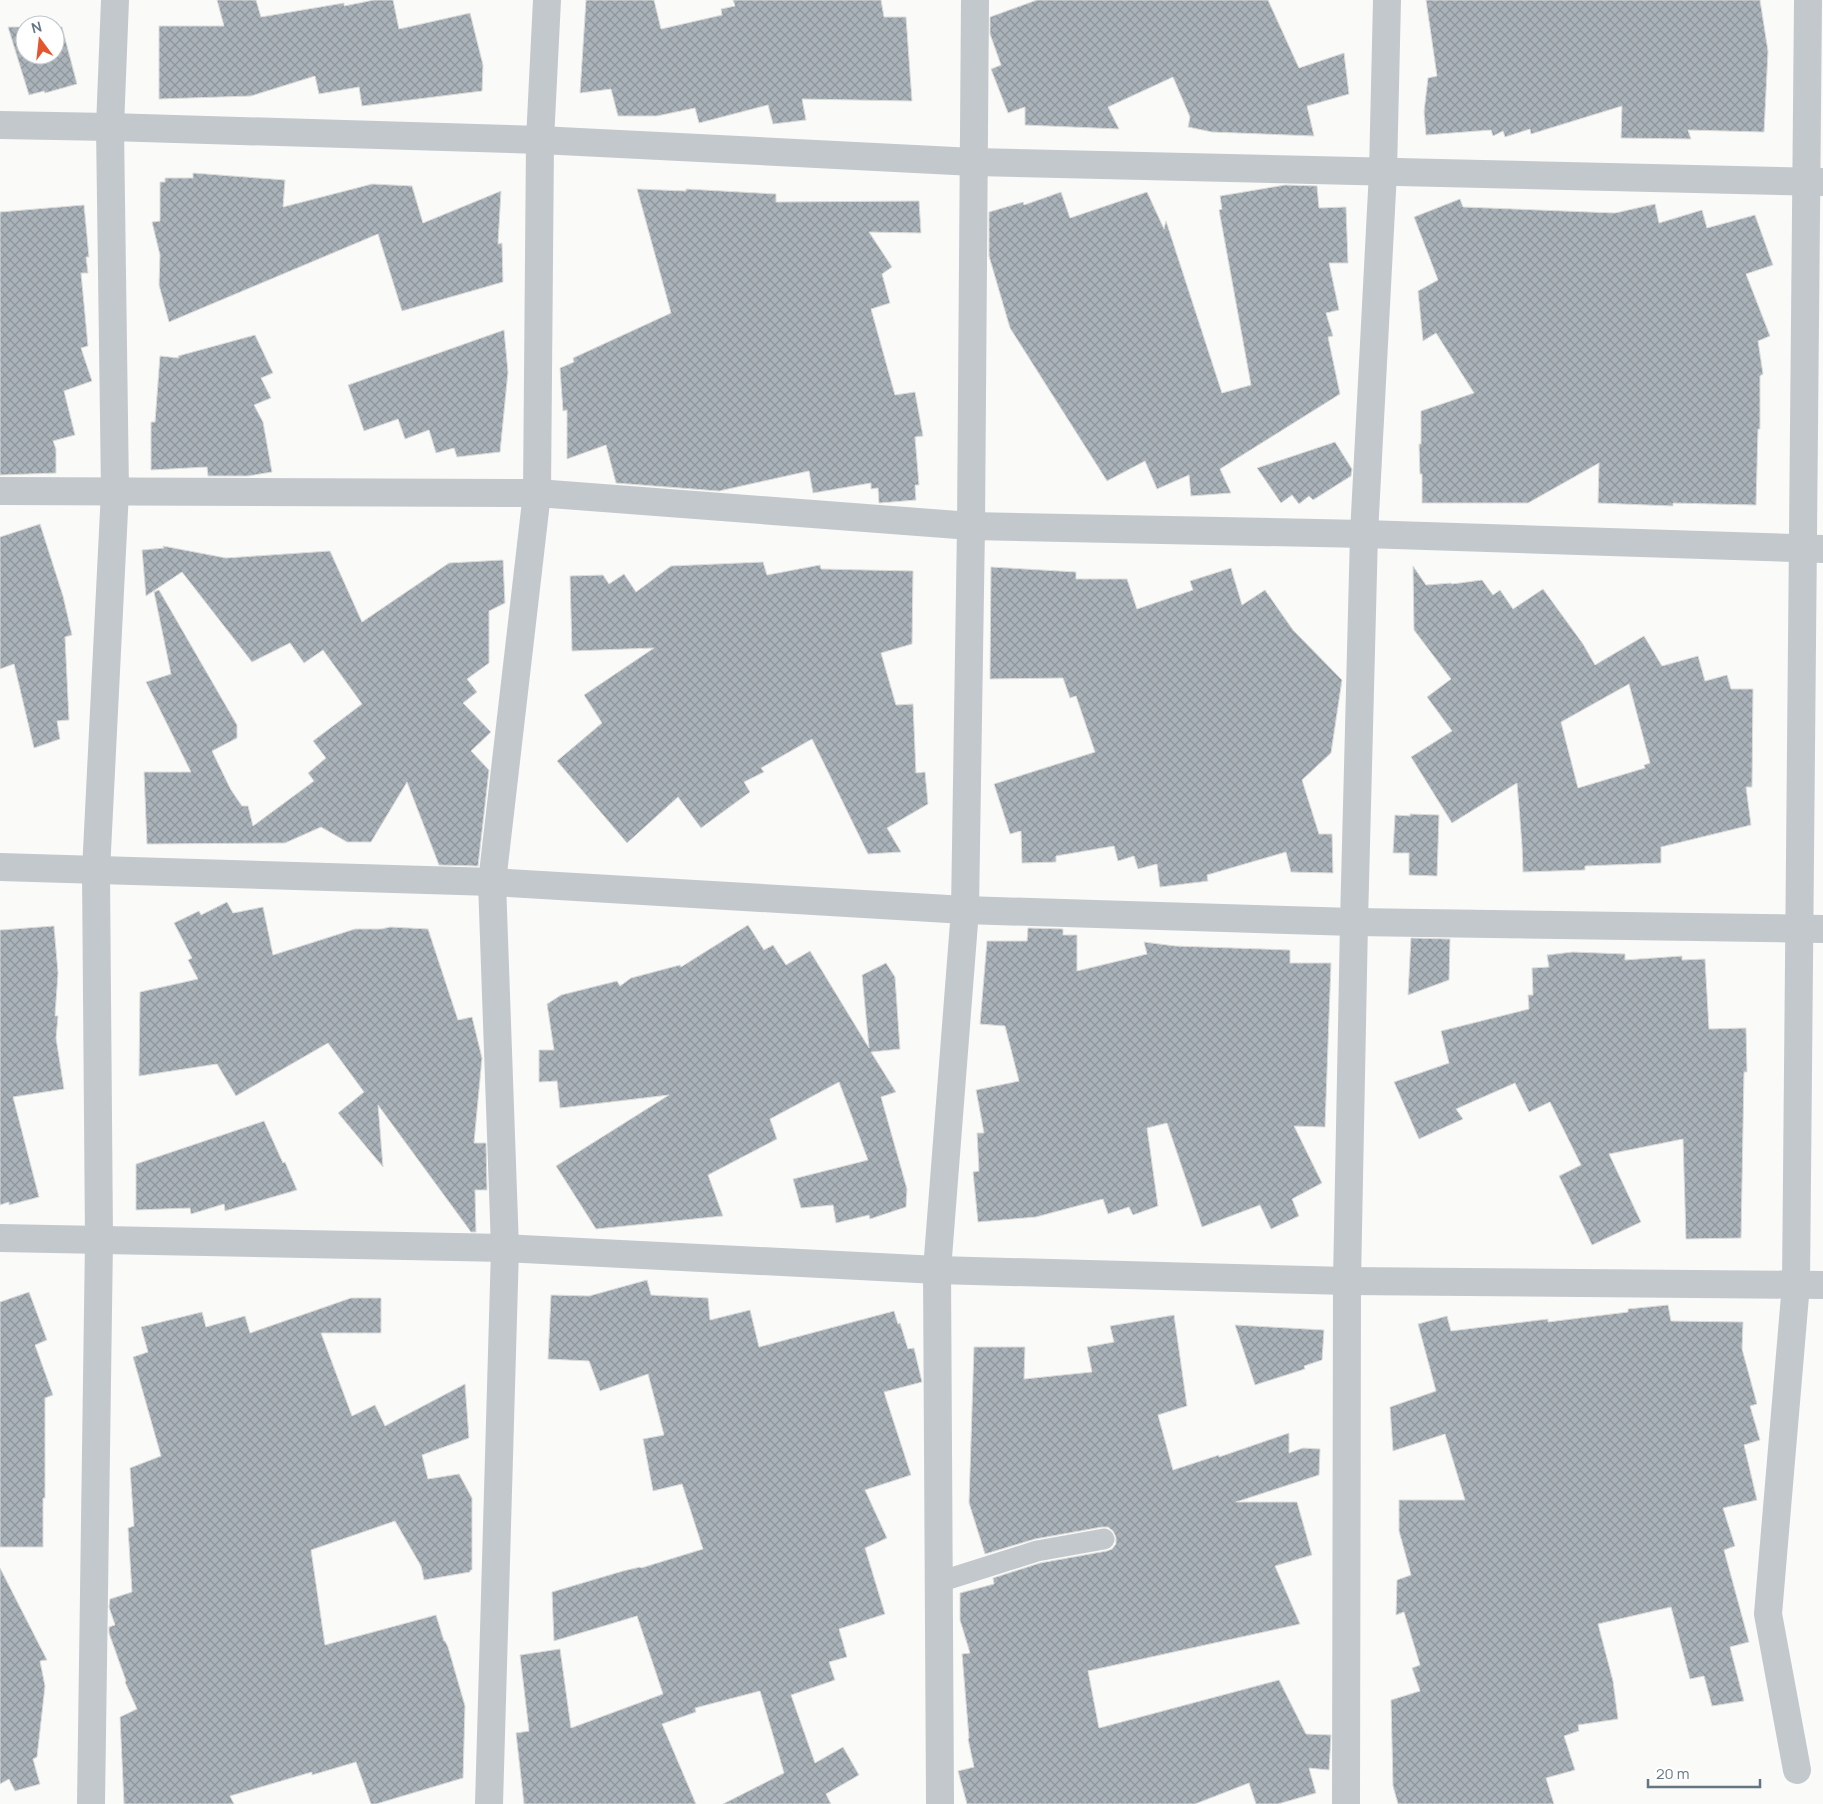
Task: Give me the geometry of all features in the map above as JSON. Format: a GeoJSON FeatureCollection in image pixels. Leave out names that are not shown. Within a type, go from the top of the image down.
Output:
{"type":"FeatureCollection","features":[{"type":"Feature","properties":{"kind":"street"},"geometry":{"type":"LineString","coordinates":[[91,1804],[98,1240],[96,871],[115,490],[110,127],[115,0]]}},
{"type":"Feature","properties":{"kind":"street"},"geometry":{"type":"LineString","coordinates":[[490,1804],[504,1248],[492,882],[537,493],[540,140],[547,0]]}},
{"type":"Feature","properties":{"kind":"street"},"geometry":{"type":"LineString","coordinates":[[940,1804],[936,1270],[965,910],[971,526],[975,0]]}},
{"type":"Feature","properties":{"kind":"street"},"geometry":{"type":"LineString","coordinates":[[1346,1804],[1347,1281],[1354,922],[1364,534],[1383,172],[1387,0]]}},
{"type":"Feature","properties":{"kind":"street"},"geometry":{"type":"LineString","coordinates":[[1797,1770],[1768,1614],[1796,1284],[1811,928],[1815,181],[1808,0]]}},
{"type":"Feature","properties":{"kind":"street"},"geometry":{"type":"LineString","coordinates":[[0,125],[540,140],[974,162],[1815,181]]}},
{"type":"Feature","properties":{"kind":"street"},"geometry":{"type":"LineString","coordinates":[[0,492],[115,490],[537,493],[971,526],[1364,534],[1812,549]]}},
{"type":"Feature","properties":{"kind":"street"},"geometry":{"type":"LineString","coordinates":[[0,868],[492,882],[965,910],[1354,922],[1811,928]]}},
{"type":"Feature","properties":{"kind":"street"},"geometry":{"type":"LineString","coordinates":[[0,1238],[504,1248],[936,1270],[1347,1281],[1823,1285]]}},
{"type":"Feature","properties":{"kind":"lane"},"geometry":{"type":"LineString","coordinates":[[939,1582],[1037,1551],[1104,1539]]}},
{"type":"Feature","properties":{"kind":"building"},"geometry":{"type":"Polygon","coordinates":[[[217,0],[256,0],[261,17],[344,3],[344,6],[374,0],[393,0],[399,29],[470,13],[483,65],[482,91],[362,106],[359,87],[319,94],[315,76],[251,96],[159,99],[159,26],[224,26],[217,0]]]}},
{"type":"Feature","properties":{"kind":"building"},"geometry":{"type":"Polygon","coordinates":[[[586,0],[654,0],[661,29],[722,15],[721,9],[735,6],[733,0],[881,0],[884,17],[906,17],[912,101],[802,99],[806,120],[773,124],[768,105],[699,123],[695,108],[657,116],[618,116],[611,89],[580,93],[586,0]]]}},
{"type":"Feature","properties":{"kind":"building"},"geometry":{"type":"Polygon","coordinates":[[[1037,0],[1268,0],[1299,68],[1344,53],[1349,94],[1307,106],[1314,136],[1212,132],[1188,127],[1190,117],[1173,77],[1108,107],[1119,129],[1025,125],[1025,107],[1008,113],[991,69],[1001,65],[990,34],[990,17],[1037,0]]]}},
{"type":"Feature","properties":{"kind":"building"},"geometry":{"type":"Polygon","coordinates":[[[1426,0],[1760,0],[1768,51],[1764,132],[1688,130],[1691,139],[1621,138],[1622,106],[1531,134],[1530,129],[1505,137],[1503,131],[1493,136],[1491,130],[1426,135],[1424,112],[1428,78],[1437,76],[1426,0]]]}},
{"type":"Feature","properties":{"kind":"building"},"geometry":{"type":"Polygon","coordinates":[[[8,27],[15,27],[15,50],[8,27]]]}},
{"type":"Feature","properties":{"kind":"building"},"geometry":{"type":"Polygon","coordinates":[[[65,38],[77,84],[45,93],[44,91],[29,95],[20,65],[65,65],[65,38]]]}},
{"type":"Feature","properties":{"kind":"building"},"geometry":{"type":"Polygon","coordinates":[[[193,173],[285,180],[283,207],[372,184],[412,186],[423,223],[501,191],[498,244],[502,243],[503,282],[402,311],[378,234],[169,322],[159,285],[160,255],[152,222],[160,221],[160,182],[165,182],[165,178],[193,178],[193,173]]]}},
{"type":"Feature","properties":{"kind":"building"},"geometry":{"type":"Polygon","coordinates":[[[1285,185],[1317,186],[1319,208],[1346,207],[1348,263],[1329,263],[1339,310],[1326,313],[1333,336],[1328,337],[1340,394],[1220,469],[1231,493],[1191,496],[1189,475],[1157,489],[1145,461],[1107,481],[1010,328],[989,256],[989,212],[1023,202],[1024,205],[1061,192],[1070,218],[1147,192],[1164,229],[1166,221],[1222,393],[1251,385],[1219,210],[1222,209],[1220,196],[1285,185]]]}},
{"type":"Feature","properties":{"kind":"building"},"geometry":{"type":"Polygon","coordinates":[[[637,189],[686,191],[686,189],[776,194],[776,202],[919,201],[921,233],[869,232],[892,267],[882,274],[890,303],[871,309],[895,395],[915,392],[923,436],[915,437],[919,485],[915,485],[916,500],[879,503],[878,488],[871,489],[871,483],[813,493],[809,471],[719,491],[616,483],[606,445],[567,459],[567,410],[563,411],[560,368],[574,362],[573,358],[671,313],[637,189]]]}},
{"type":"Feature","properties":{"kind":"building"},"geometry":{"type":"Polygon","coordinates":[[[1460,199],[1463,207],[1615,213],[1655,204],[1659,223],[1702,210],[1707,228],[1755,215],[1773,265],[1746,274],[1770,336],[1758,341],[1763,374],[1760,376],[1760,429],[1758,429],[1756,505],[1673,503],[1673,506],[1598,503],[1599,463],[1528,503],[1422,503],[1419,444],[1421,444],[1421,411],[1474,393],[1436,333],[1423,341],[1418,291],[1438,280],[1414,217],[1460,199]]]}},
{"type":"Feature","properties":{"kind":"building"},"geometry":{"type":"Polygon","coordinates":[[[84,205],[89,257],[86,257],[88,273],[81,273],[88,346],[81,348],[92,381],[64,391],[75,435],[53,441],[56,449],[56,473],[0,475],[0,212],[84,205]]]}},
{"type":"Feature","properties":{"kind":"building"},"geometry":{"type":"Polygon","coordinates":[[[504,330],[508,372],[500,452],[457,457],[454,448],[436,453],[429,430],[405,439],[398,419],[364,431],[348,385],[504,330]]]}},
{"type":"Feature","properties":{"kind":"building"},"geometry":{"type":"Polygon","coordinates":[[[255,335],[273,373],[261,378],[271,398],[254,405],[263,422],[272,472],[248,476],[208,476],[207,467],[151,470],[151,422],[155,422],[160,356],[179,358],[178,356],[255,335]]]}},
{"type":"Feature","properties":{"kind":"building"},"geometry":{"type":"Polygon","coordinates":[[[1335,442],[1352,469],[1351,476],[1313,500],[1309,496],[1299,504],[1292,495],[1281,503],[1257,468],[1335,442]]]}},
{"type":"Feature","properties":{"kind":"building"},"geometry":{"type":"Polygon","coordinates":[[[40,524],[63,596],[72,635],[65,637],[69,720],[57,721],[60,739],[34,748],[14,664],[0,669],[0,537],[40,524]]]}},
{"type":"Feature","properties":{"kind":"building"},"geometry":{"type":"Polygon","coordinates":[[[163,546],[226,558],[330,551],[362,622],[449,563],[503,560],[505,603],[489,611],[489,663],[467,679],[477,692],[463,703],[491,732],[471,751],[489,770],[478,866],[439,865],[407,782],[371,842],[347,842],[321,827],[285,843],[147,844],[144,772],[191,772],[146,682],[171,674],[154,592],[159,590],[237,725],[237,738],[212,751],[231,790],[242,806],[248,806],[253,826],[314,781],[308,773],[326,758],[313,741],[362,704],[323,650],[304,663],[290,643],[252,662],[182,572],[146,596],[142,550],[164,548],[163,546]]]}},
{"type":"Feature","properties":{"kind":"building"},"geometry":{"type":"Polygon","coordinates":[[[763,562],[767,575],[820,565],[821,569],[913,571],[912,644],[881,653],[896,705],[913,704],[916,773],[925,772],[928,804],[887,828],[901,852],[868,854],[812,739],[761,768],[764,772],[744,782],[750,792],[701,828],[678,797],[627,843],[557,761],[602,723],[584,695],[654,648],[572,651],[570,576],[603,575],[609,584],[624,574],[636,592],[671,566],[763,562]]]}},
{"type":"Feature","properties":{"kind":"building"},"geometry":{"type":"Polygon","coordinates":[[[1413,566],[1426,585],[1482,580],[1493,595],[1500,590],[1513,609],[1543,589],[1583,644],[1595,665],[1644,636],[1662,666],[1698,656],[1705,681],[1727,675],[1731,689],[1753,689],[1752,787],[1746,787],[1751,825],[1661,847],[1661,863],[1585,866],[1585,870],[1523,872],[1517,783],[1452,823],[1411,757],[1452,731],[1427,697],[1451,679],[1414,630],[1413,566]],[[1629,684],[1561,722],[1578,788],[1645,768],[1644,765],[1650,763],[1629,684]]]}},
{"type":"Feature","properties":{"kind":"building"},"geometry":{"type":"Polygon","coordinates":[[[991,567],[1076,572],[1076,579],[1127,579],[1137,609],[1193,590],[1190,581],[1231,568],[1242,605],[1265,590],[1293,630],[1342,680],[1331,753],[1302,780],[1319,834],[1332,834],[1333,873],[1291,872],[1286,852],[1207,875],[1208,881],[1160,887],[1157,864],[1138,869],[1134,856],[1118,861],[1114,846],[1056,856],[1056,862],[1022,863],[1021,831],[1010,834],[994,784],[1095,752],[1076,696],[1070,698],[1063,678],[990,679],[991,567]]]}},
{"type":"Feature","properties":{"kind":"building"},"geometry":{"type":"Polygon","coordinates":[[[1410,814],[1439,815],[1437,876],[1409,875],[1409,853],[1393,853],[1395,815],[1410,816],[1410,814]]]}},
{"type":"Feature","properties":{"kind":"building"},"geometry":{"type":"Polygon","coordinates":[[[227,902],[233,913],[263,907],[273,955],[355,929],[390,927],[428,929],[458,1020],[472,1017],[482,1058],[474,1143],[486,1143],[487,1190],[475,1190],[476,1232],[471,1232],[378,1105],[383,1167],[338,1113],[364,1092],[328,1043],[236,1096],[217,1064],[139,1076],[140,992],[198,979],[188,960],[192,958],[174,923],[199,911],[201,915],[227,902]]]}},
{"type":"Feature","properties":{"kind":"building"},"geometry":{"type":"Polygon","coordinates":[[[748,925],[764,950],[773,945],[786,965],[810,951],[869,1048],[862,975],[886,963],[895,977],[900,1049],[871,1052],[896,1092],[881,1097],[907,1189],[906,1207],[870,1219],[869,1215],[836,1223],[833,1205],[801,1208],[793,1179],[868,1160],[839,1082],[770,1119],[777,1139],[708,1175],[723,1216],[596,1229],[556,1166],[669,1095],[560,1108],[557,1081],[539,1082],[539,1050],[554,1050],[547,1004],[561,995],[617,981],[620,986],[631,978],[680,965],[681,967],[748,925]]]}},
{"type":"Feature","properties":{"kind":"building"},"geometry":{"type":"Polygon","coordinates":[[[54,926],[58,973],[55,1016],[58,1016],[56,1038],[64,1089],[13,1097],[39,1197],[9,1205],[9,1202],[0,1205],[0,930],[54,926]]]}},
{"type":"Feature","properties":{"kind":"building"},"geometry":{"type":"Polygon","coordinates":[[[1028,928],[1063,929],[1063,935],[1077,935],[1077,971],[1147,954],[1144,942],[1175,946],[1290,950],[1290,963],[1331,963],[1325,1127],[1294,1126],[1322,1183],[1292,1199],[1299,1216],[1271,1229],[1260,1205],[1202,1227],[1167,1123],[1147,1128],[1158,1206],[1133,1215],[1129,1207],[1108,1214],[1103,1199],[1036,1217],[978,1222],[973,1172],[979,1171],[977,1133],[984,1133],[976,1090],[1019,1081],[1005,1026],[980,1024],[987,941],[1027,941],[1028,928]]]}},
{"type":"Feature","properties":{"kind":"building"},"geometry":{"type":"Polygon","coordinates":[[[1411,938],[1450,939],[1449,980],[1408,995],[1411,938]]]}},
{"type":"Feature","properties":{"kind":"building"},"geometry":{"type":"Polygon","coordinates":[[[1573,952],[1625,954],[1625,960],[1682,956],[1682,960],[1705,959],[1709,1029],[1746,1028],[1747,1072],[1744,1072],[1741,1238],[1686,1239],[1683,1139],[1609,1154],[1641,1222],[1592,1245],[1559,1176],[1581,1165],[1550,1102],[1529,1112],[1515,1083],[1456,1109],[1463,1119],[1419,1139],[1394,1082],[1449,1063],[1441,1031],[1529,1009],[1528,995],[1533,995],[1532,968],[1549,967],[1547,955],[1573,952]]]}},
{"type":"Feature","properties":{"kind":"building"},"geometry":{"type":"Polygon","coordinates":[[[264,1121],[297,1190],[225,1211],[224,1204],[191,1214],[190,1208],[136,1210],[136,1164],[264,1121]]]}},
{"type":"Feature","properties":{"kind":"building"},"geometry":{"type":"Polygon","coordinates":[[[647,1280],[651,1295],[708,1298],[710,1320],[750,1310],[759,1347],[894,1311],[908,1349],[914,1348],[922,1382],[884,1392],[911,1475],[865,1490],[887,1538],[865,1548],[885,1614],[839,1629],[847,1657],[829,1662],[835,1680],[791,1695],[815,1763],[843,1747],[859,1775],[826,1794],[831,1804],[723,1804],[784,1773],[760,1691],[695,1708],[696,1712],[662,1724],[696,1804],[524,1804],[516,1733],[529,1731],[520,1655],[560,1649],[571,1728],[663,1694],[637,1616],[554,1641],[552,1592],[703,1549],[682,1484],[653,1491],[643,1439],[664,1435],[648,1374],[600,1391],[589,1361],[548,1359],[551,1295],[589,1296],[647,1280]]]}},
{"type":"Feature","properties":{"kind":"building"},"geometry":{"type":"Polygon","coordinates":[[[29,1292],[47,1340],[35,1345],[53,1395],[45,1398],[43,1547],[0,1547],[0,1302],[29,1292]]]}},
{"type":"Feature","properties":{"kind":"building"},"geometry":{"type":"Polygon","coordinates":[[[351,1298],[381,1298],[381,1333],[321,1333],[352,1416],[375,1405],[385,1426],[465,1384],[469,1438],[422,1455],[428,1479],[459,1474],[472,1498],[472,1570],[470,1572],[424,1580],[421,1566],[395,1521],[311,1550],[325,1645],[436,1615],[444,1641],[448,1647],[465,1706],[463,1778],[371,1804],[356,1762],[312,1775],[312,1772],[230,1796],[234,1804],[124,1804],[120,1717],[137,1709],[125,1682],[109,1633],[109,1627],[115,1625],[109,1607],[110,1599],[132,1592],[128,1528],[134,1526],[130,1468],[161,1456],[133,1357],[148,1352],[141,1327],[202,1312],[206,1327],[245,1316],[250,1333],[351,1298]]]}},
{"type":"Feature","properties":{"kind":"building"},"geometry":{"type":"Polygon","coordinates":[[[1668,1305],[1671,1321],[1743,1322],[1742,1349],[1757,1404],[1750,1406],[1760,1440],[1744,1445],[1757,1500],[1723,1508],[1735,1546],[1724,1550],[1749,1642],[1730,1647],[1744,1701],[1712,1706],[1704,1676],[1690,1679],[1671,1607],[1598,1624],[1613,1681],[1618,1719],[1578,1725],[1579,1731],[1564,1736],[1575,1770],[1546,1778],[1554,1804],[1398,1804],[1393,1786],[1391,1700],[1420,1691],[1412,1668],[1420,1665],[1404,1612],[1396,1615],[1397,1580],[1411,1575],[1399,1531],[1399,1500],[1465,1500],[1445,1434],[1393,1451],[1390,1407],[1436,1391],[1418,1324],[1447,1316],[1451,1331],[1548,1319],[1548,1322],[1628,1312],[1628,1309],[1668,1305]]]}},
{"type":"Feature","properties":{"kind":"building"},"geometry":{"type":"Polygon","coordinates":[[[1174,1315],[1187,1406],[1158,1415],[1173,1470],[1219,1455],[1219,1457],[1289,1433],[1289,1453],[1303,1448],[1320,1449],[1319,1475],[1236,1502],[1297,1502],[1312,1555],[1275,1566],[1300,1624],[1088,1671],[1099,1728],[1279,1680],[1306,1734],[1331,1735],[1329,1770],[1309,1768],[1316,1793],[1278,1804],[1256,1804],[1249,1783],[1195,1804],[967,1804],[958,1771],[974,1767],[968,1739],[962,1654],[970,1653],[960,1620],[960,1593],[994,1584],[993,1578],[1040,1563],[1107,1551],[1116,1544],[1116,1537],[1113,1531],[1108,1527],[1102,1527],[1035,1539],[985,1554],[969,1503],[974,1347],[1025,1347],[1024,1379],[1092,1372],[1087,1347],[1114,1342],[1110,1326],[1174,1315]]]}},
{"type":"Feature","properties":{"kind":"building"},"geometry":{"type":"Polygon","coordinates":[[[1235,1325],[1324,1330],[1322,1360],[1304,1366],[1305,1369],[1255,1385],[1235,1325]]]}},
{"type":"Feature","properties":{"kind":"building"},"geometry":{"type":"Polygon","coordinates":[[[0,1568],[47,1660],[40,1661],[45,1686],[37,1757],[33,1759],[40,1784],[15,1791],[9,1779],[0,1784],[0,1568]]]}}]}
